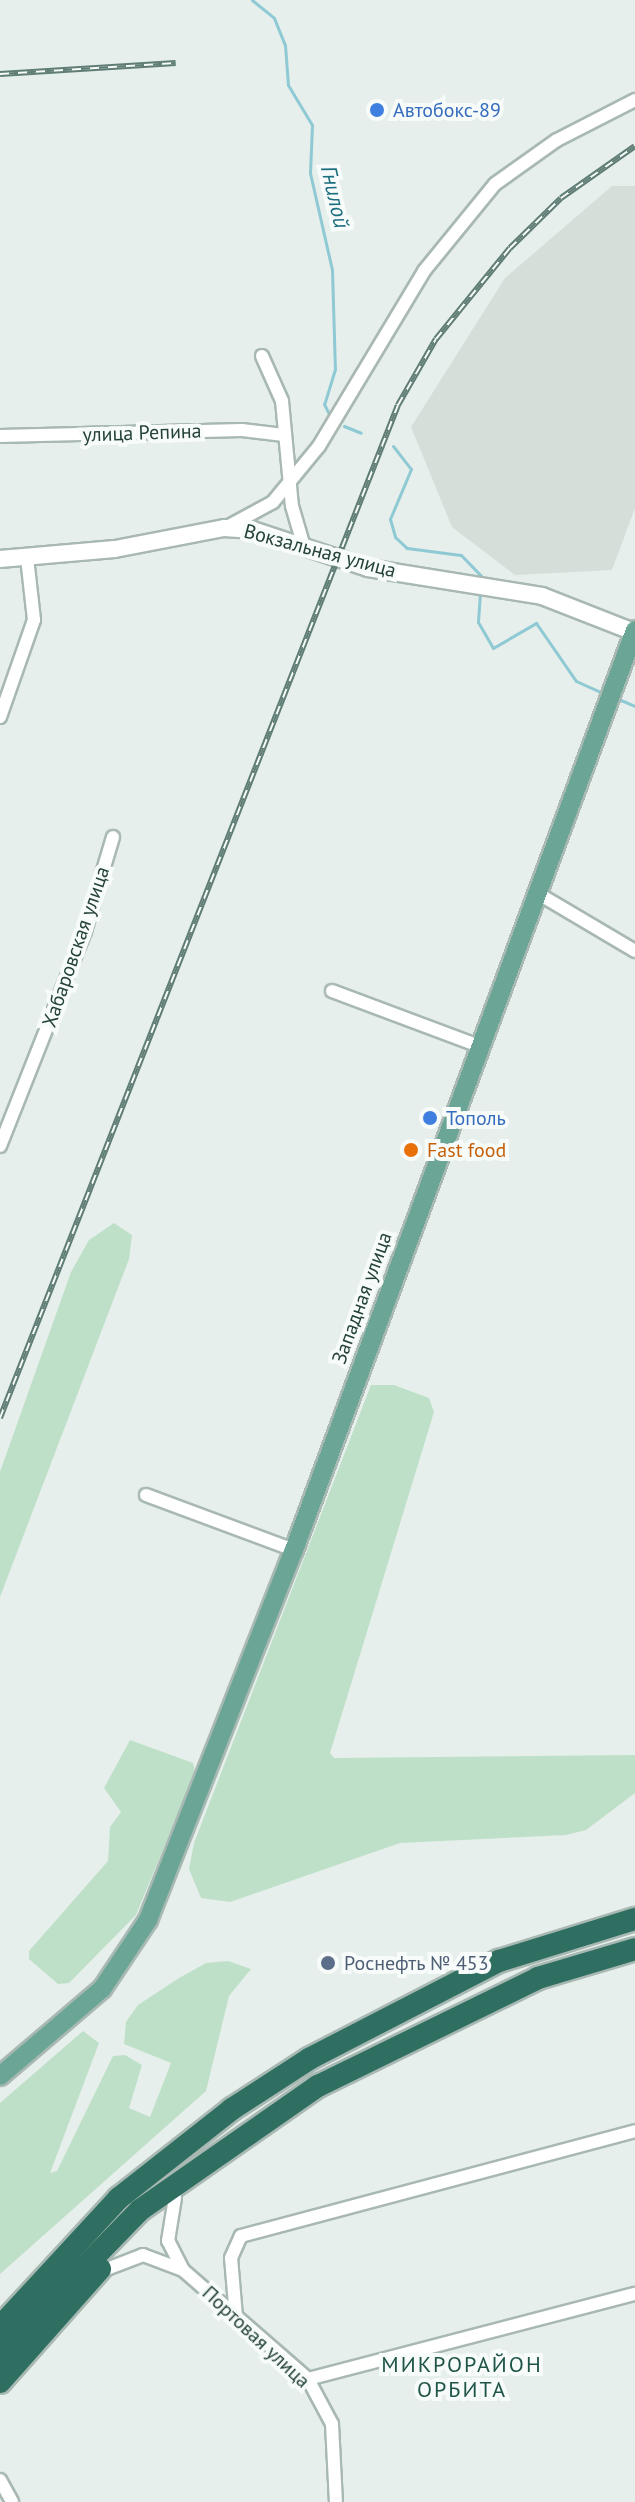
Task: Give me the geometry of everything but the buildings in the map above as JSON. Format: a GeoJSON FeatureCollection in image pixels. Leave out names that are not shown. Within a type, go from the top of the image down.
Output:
{"type":"FeatureCollection","features":[{"type":"Feature","properties":{"kind":"highway"},"geometry":{"type":"LineString","coordinates":[[0,2303],[119,2198],[232,2109],[441,1987],[499,1961],[635,1919]]}},
{"type":"Feature","properties":{"kind":"highway"},"geometry":{"type":"LineString","coordinates":[[0,2354],[140,2210],[318,2086],[446,2020],[538,1978],[635,1949]]}},
{"type":"Feature","properties":{"kind":"highway"},"geometry":{"type":"LineString","coordinates":[[0,2382],[93,2276],[229,2147]]}},
{"type":"Feature","properties":{"kind":"highway"},"geometry":{"type":"LineString","coordinates":[[0,2327],[119,2198]]}},
{"type":"Feature","properties":{"kind":"main road","name":"Вокзальная улица"},"geometry":{"type":"LineString","coordinates":[[0,559],[27,558],[224,528],[273,534],[368,568],[530,593],[635,631]]}},
{"type":"Feature","properties":{"kind":"main road","name":"Западная улица"},"geometry":{"type":"LineString","coordinates":[[0,2076],[116,1974],[174,1860],[294,1550],[635,631]]}},
{"type":"Feature","properties":{"kind":"street"},"geometry":{"type":"LineString","coordinates":[[224,528],[254,515],[289,483],[333,426],[424,271],[472,209],[526,161],[635,100]]}},
{"type":"Feature","properties":{"kind":"street"},"geometry":{"type":"LineString","coordinates":[[262,356],[282,401],[289,483],[304,547]]}},
{"type":"Feature","properties":{"kind":"street","name":"улица Репина"},"geometry":{"type":"LineString","coordinates":[[0,436],[242,430],[284,435]]}},
{"type":"Feature","properties":{"kind":"street"},"geometry":{"type":"LineString","coordinates":[[0,717],[34,620],[27,558]]}},
{"type":"Feature","properties":{"kind":"street","name":"Хабаровская улица"},"geometry":{"type":"LineString","coordinates":[[0,1146],[74,961],[113,837]]}},
{"type":"Feature","properties":{"kind":"street"},"geometry":{"type":"LineString","coordinates":[[537,893],[635,951]]}},
{"type":"Feature","properties":{"kind":"street"},"geometry":{"type":"LineString","coordinates":[[332,991],[479,1046]]}},
{"type":"Feature","properties":{"kind":"street"},"geometry":{"type":"LineString","coordinates":[[146,1495],[294,1550]]}},
{"type":"Feature","properties":{"kind":"street"},"geometry":{"type":"LineString","coordinates":[[236,2317],[231,2258],[241,2236],[635,2131]]}},
{"type":"Feature","properties":{"kind":"street"},"geometry":{"type":"LineString","coordinates":[[175,2198],[168,2241],[183,2270]]}},
{"type":"Feature","properties":{"kind":"street"},"geometry":{"type":"LineString","coordinates":[[93,2276],[130,2255],[155,2257],[183,2270]]}},
{"type":"Feature","properties":{"kind":"street","name":"Портовая улица"},"geometry":{"type":"LineString","coordinates":[[183,2270],[308,2379],[332,2424],[336,2502]]}},
{"type":"Feature","properties":{"kind":"street"},"geometry":{"type":"LineString","coordinates":[[308,2379],[635,2294]]}},
{"type":"Feature","properties":{"kind":"street"},"geometry":{"type":"LineString","coordinates":[[0,2480],[12,2502]]}},
{"type":"Feature","properties":{"kind":"shaded area"},"geometry":{"type":"Polygon","coordinates":[[[612,186],[635,186],[635,508],[612,570],[515,575],[452,527],[411,427],[505,278],[612,186]]]}},
{"type":"Feature","properties":{"kind":"green space"},"geometry":{"type":"Polygon","coordinates":[[[114,1223],[132,1235],[129,1259],[0,1597],[0,1472],[71,1272],[89,1240],[114,1223]]]}},
{"type":"Feature","properties":{"kind":"green space"},"geometry":{"type":"Polygon","coordinates":[[[371,1385],[394,1385],[429,1398],[434,1412],[330,1753],[334,1758],[635,1755],[635,1793],[586,1830],[566,1835],[400,1843],[230,1902],[201,1898],[189,1869],[194,1843],[371,1385]]]}},
{"type":"Feature","properties":{"kind":"green space"},"geometry":{"type":"Polygon","coordinates":[[[130,1740],[193,1763],[195,1772],[136,1915],[69,1983],[58,1984],[29,1959],[29,1951],[108,1861],[110,1827],[121,1812],[104,1788],[130,1740]]]}},
{"type":"Feature","properties":{"kind":"green space"},"geometry":{"type":"Polygon","coordinates":[[[228,1961],[251,1969],[229,1996],[206,2091],[0,2274],[0,2103],[83,2031],[99,2043],[50,2173],[57,2171],[113,2056],[125,2055],[142,2065],[129,2108],[150,2117],[171,2063],[124,2044],[126,2022],[138,2005],[179,1978],[206,1963],[228,1961]]]}},
{"type":"Feature","properties":{"kind":"waterway","name":"Гнилой"},"geometry":{"type":"LineString","coordinates":[[252,0],[274,18],[285,45],[288,85],[312,125],[310,173],[332,270],[335,369],[324,404],[331,418]]}},
{"type":"Feature","properties":{"kind":"waterway","name":"Гнилой"},"geometry":{"type":"LineString","coordinates":[[344,426],[361,433]]}},
{"type":"Feature","properties":{"kind":"waterway","name":"Гнилой"},"geometry":{"type":"LineString","coordinates":[[393,446],[411,469],[390,519],[395,537],[407,548],[461,555],[481,576]]}},
{"type":"Feature","properties":{"kind":"waterway","name":"Гнилой"},"geometry":{"type":"LineString","coordinates":[[480,593],[478,622],[493,648],[536,623],[576,681],[605,694]]}},
{"type":"Feature","properties":{"kind":"waterway","name":"Гнилой"},"geometry":{"type":"LineString","coordinates":[[616,698],[635,706]]}},
{"type":"Feature","properties":{"kind":"railway"},"geometry":{"type":"LineString","coordinates":[[0,74],[176,63]]}},
{"type":"Feature","properties":{"kind":"railway"},"geometry":{"type":"LineString","coordinates":[[0,1418],[398,405],[436,339],[510,248],[561,198],[635,146]]}},
{"type":"Feature","properties":{"kind":"place","name":"Автобокс-89"},"geometry":{"type":"Point","coordinates":[377,110]}},
{"type":"Feature","properties":{"kind":"place","name":"Тополь"},"geometry":{"type":"Point","coordinates":[430,1118]}},
{"type":"Feature","properties":{"kind":"place","name":"Fast food"},"geometry":{"type":"Point","coordinates":[411,1150]}},
{"type":"Feature","properties":{"kind":"place","name":"Роснефть № 453"},"geometry":{"type":"Point","coordinates":[328,1963]}},
{"type":"Feature","properties":{"kind":"district","name":"МИКРОРАЙОН ОРБИТА"},"geometry":{"type":"Point","coordinates":[462,2376]}}]}
